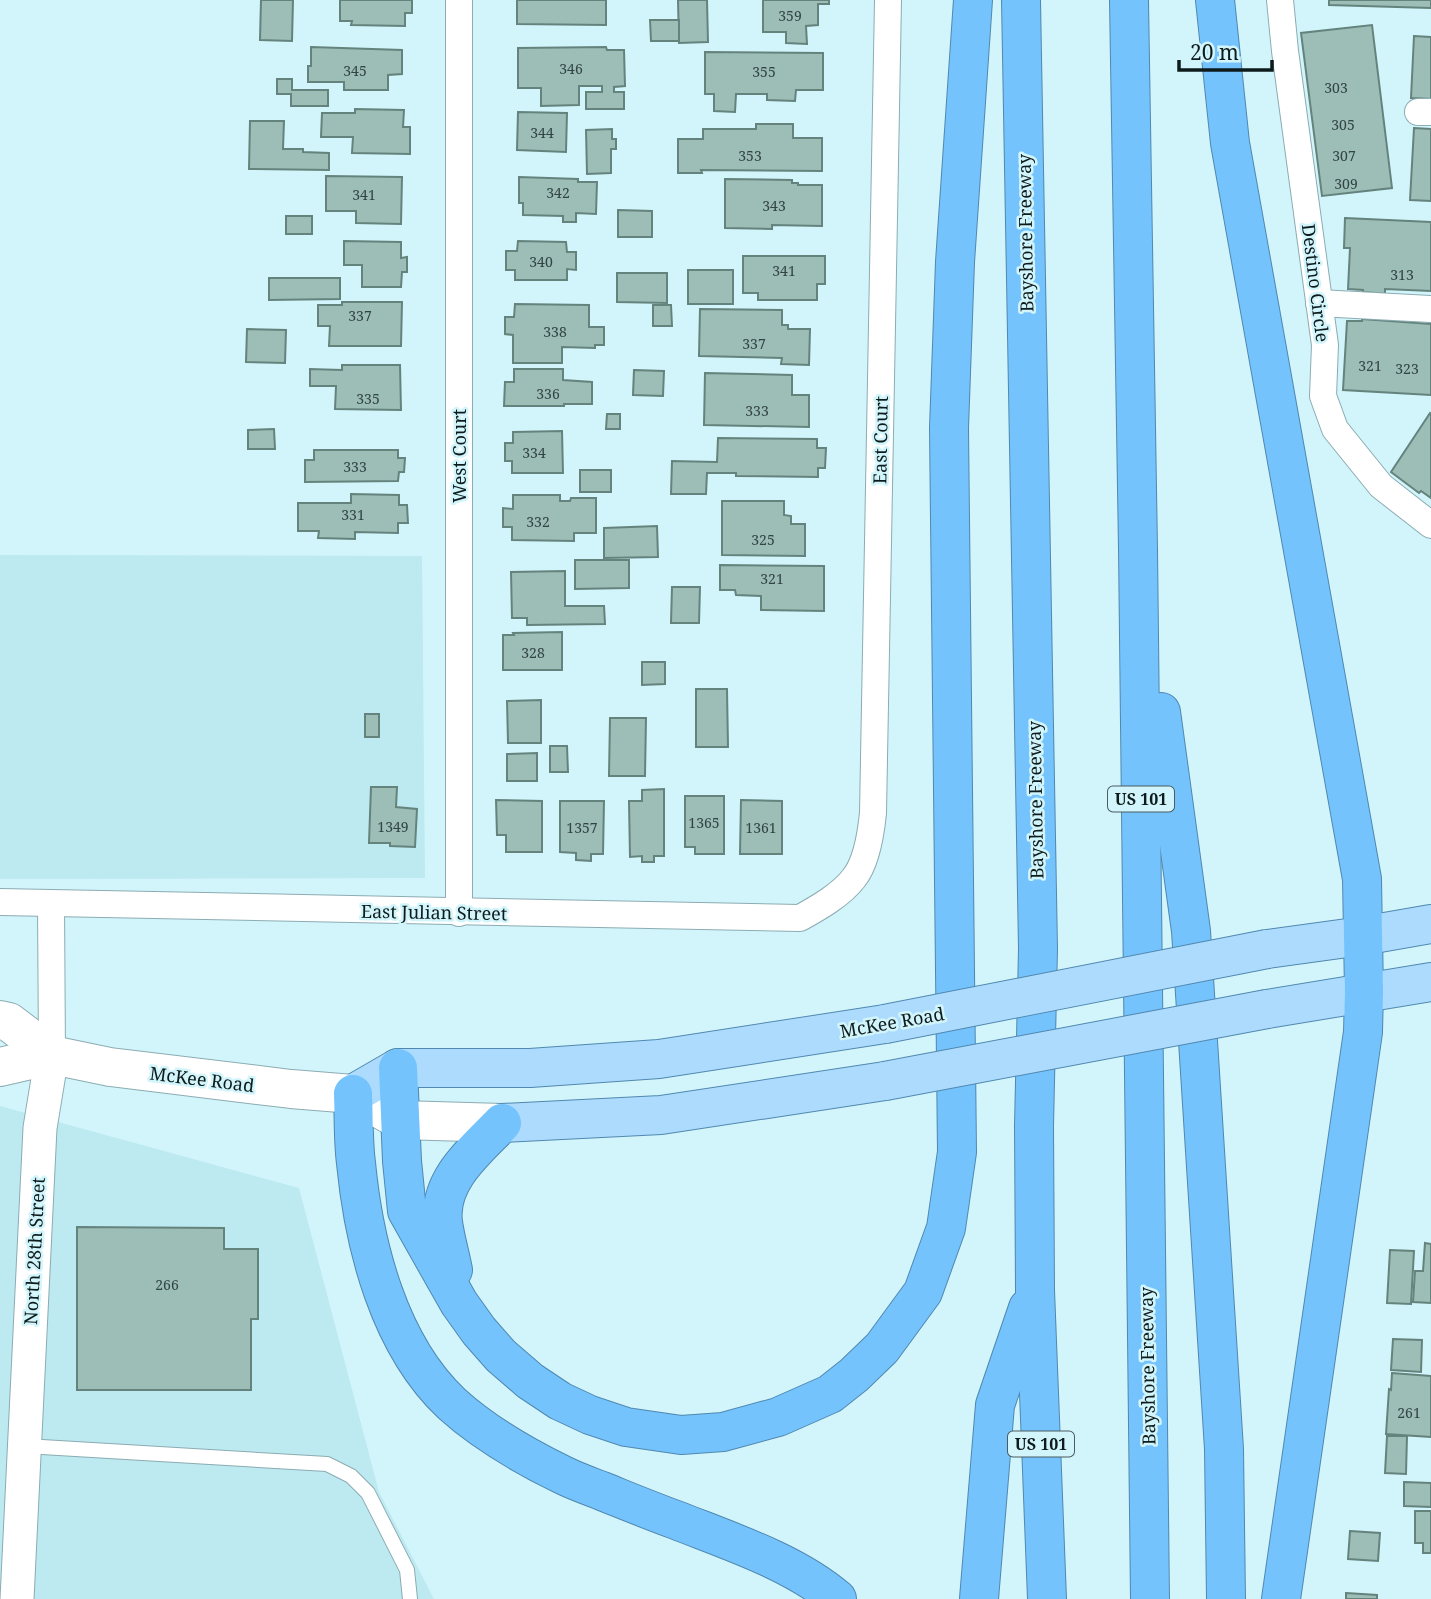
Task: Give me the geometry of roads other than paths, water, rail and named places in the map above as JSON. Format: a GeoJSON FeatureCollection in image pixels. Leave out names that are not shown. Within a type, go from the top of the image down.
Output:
{"type":"FeatureCollection","features":[{"type":"Feature","properties":{"kind":"highway"},"geometry":{"type":"LineString","coordinates":[[398,1068],[407,1212],[460,1303],[479,1331],[501,1356],[530,1381],[560,1401],[590,1415],[626,1427],[681,1435],[723,1432],[778,1418],[830,1394],[854,1375],[882,1348],[923,1292],[946,1228],[957,1152],[949,428],[956,262],[973,0]]}},
{"type":"Feature","properties":{"kind":"highway","name":"Bayshore Freeway"},"geometry":{"type":"LineString","coordinates":[[1021,0],[1038,949],[1034,1126],[1035,1290],[1047,1599]]}},
{"type":"Feature","properties":{"kind":"highway","name":"Bayshore Freeway"},"geometry":{"type":"LineString","coordinates":[[1129,0],[1150,1599]]}},
{"type":"Feature","properties":{"kind":"highway"},"geometry":{"type":"LineString","coordinates":[[1215,0],[1230,143],[1362,879],[1363,1032],[1281,1599]]}},
{"type":"Feature","properties":{"kind":"highway"},"geometry":{"type":"LineString","coordinates":[[1138,549],[1191,931],[1224,1449],[1226,1599]]}},
{"type":"Feature","properties":{"kind":"highway"},"geometry":{"type":"LineString","coordinates":[[353,1094],[355,1160],[362,1213],[387,1302],[406,1346],[424,1373],[451,1402],[477,1425],[565,1476],[761,1554],[796,1571],[837,1599]]}},
{"type":"Feature","properties":{"kind":"highway"},"geometry":{"type":"LineString","coordinates":[[460,1303],[443,1220],[446,1192],[464,1162],[502,1123]]}},
{"type":"Feature","properties":{"kind":"highway"},"geometry":{"type":"LineString","coordinates":[[979,1599],[995,1405],[1035,1290]]}},
{"type":"Feature","properties":{"kind":"main road","name":"McKee Road"},"geometry":{"type":"LineString","coordinates":[[398,1068],[530,1068],[659,1059],[885,1024],[1267,949],[1431,924]]}},
{"type":"Feature","properties":{"kind":"main road","name":"McKee Road"},"geometry":{"type":"LineString","coordinates":[[0,1066],[52,1055],[110,1068],[353,1094],[400,1120],[502,1123],[661,1115],[885,1081],[1267,1009],[1431,982]]}},
{"type":"Feature","properties":{"kind":"main road","name":"McKee Road"},"geometry":{"type":"LineString","coordinates":[[0,1020],[9,1022],[52,1055]]}},
{"type":"Feature","properties":{"kind":"main road"},"geometry":{"type":"LineString","coordinates":[[353,1094],[398,1068]]}},
{"type":"Feature","properties":{"kind":"street","name":"West Court"},"geometry":{"type":"LineString","coordinates":[[459,0],[459,913]]}},
{"type":"Feature","properties":{"kind":"street","name":"East Court"},"geometry":{"type":"LineString","coordinates":[[855,878],[869,844],[873,814],[888,0]]}},
{"type":"Feature","properties":{"kind":"street","name":"Destino Circle"},"geometry":{"type":"LineString","coordinates":[[1280,0],[1325,345],[1323,396],[1335,429],[1381,486],[1431,525]]}},
{"type":"Feature","properties":{"kind":"street"},"geometry":{"type":"LineString","coordinates":[[1319,303],[1431,309]]}},
{"type":"Feature","properties":{"kind":"street","name":"East Julian Street"},"geometry":{"type":"LineString","coordinates":[[0,902],[800,918],[827,903],[855,878]]}},
{"type":"Feature","properties":{"kind":"street","name":"North 28th Street"},"geometry":{"type":"LineString","coordinates":[[17,1599],[40,1128],[52,1055],[51,904]]}},
{"type":"Feature","properties":{"kind":"lane"},"geometry":{"type":"LineString","coordinates":[[25,1446],[327,1464],[351,1476],[368,1493],[407,1570],[410,1599]]}}]}
